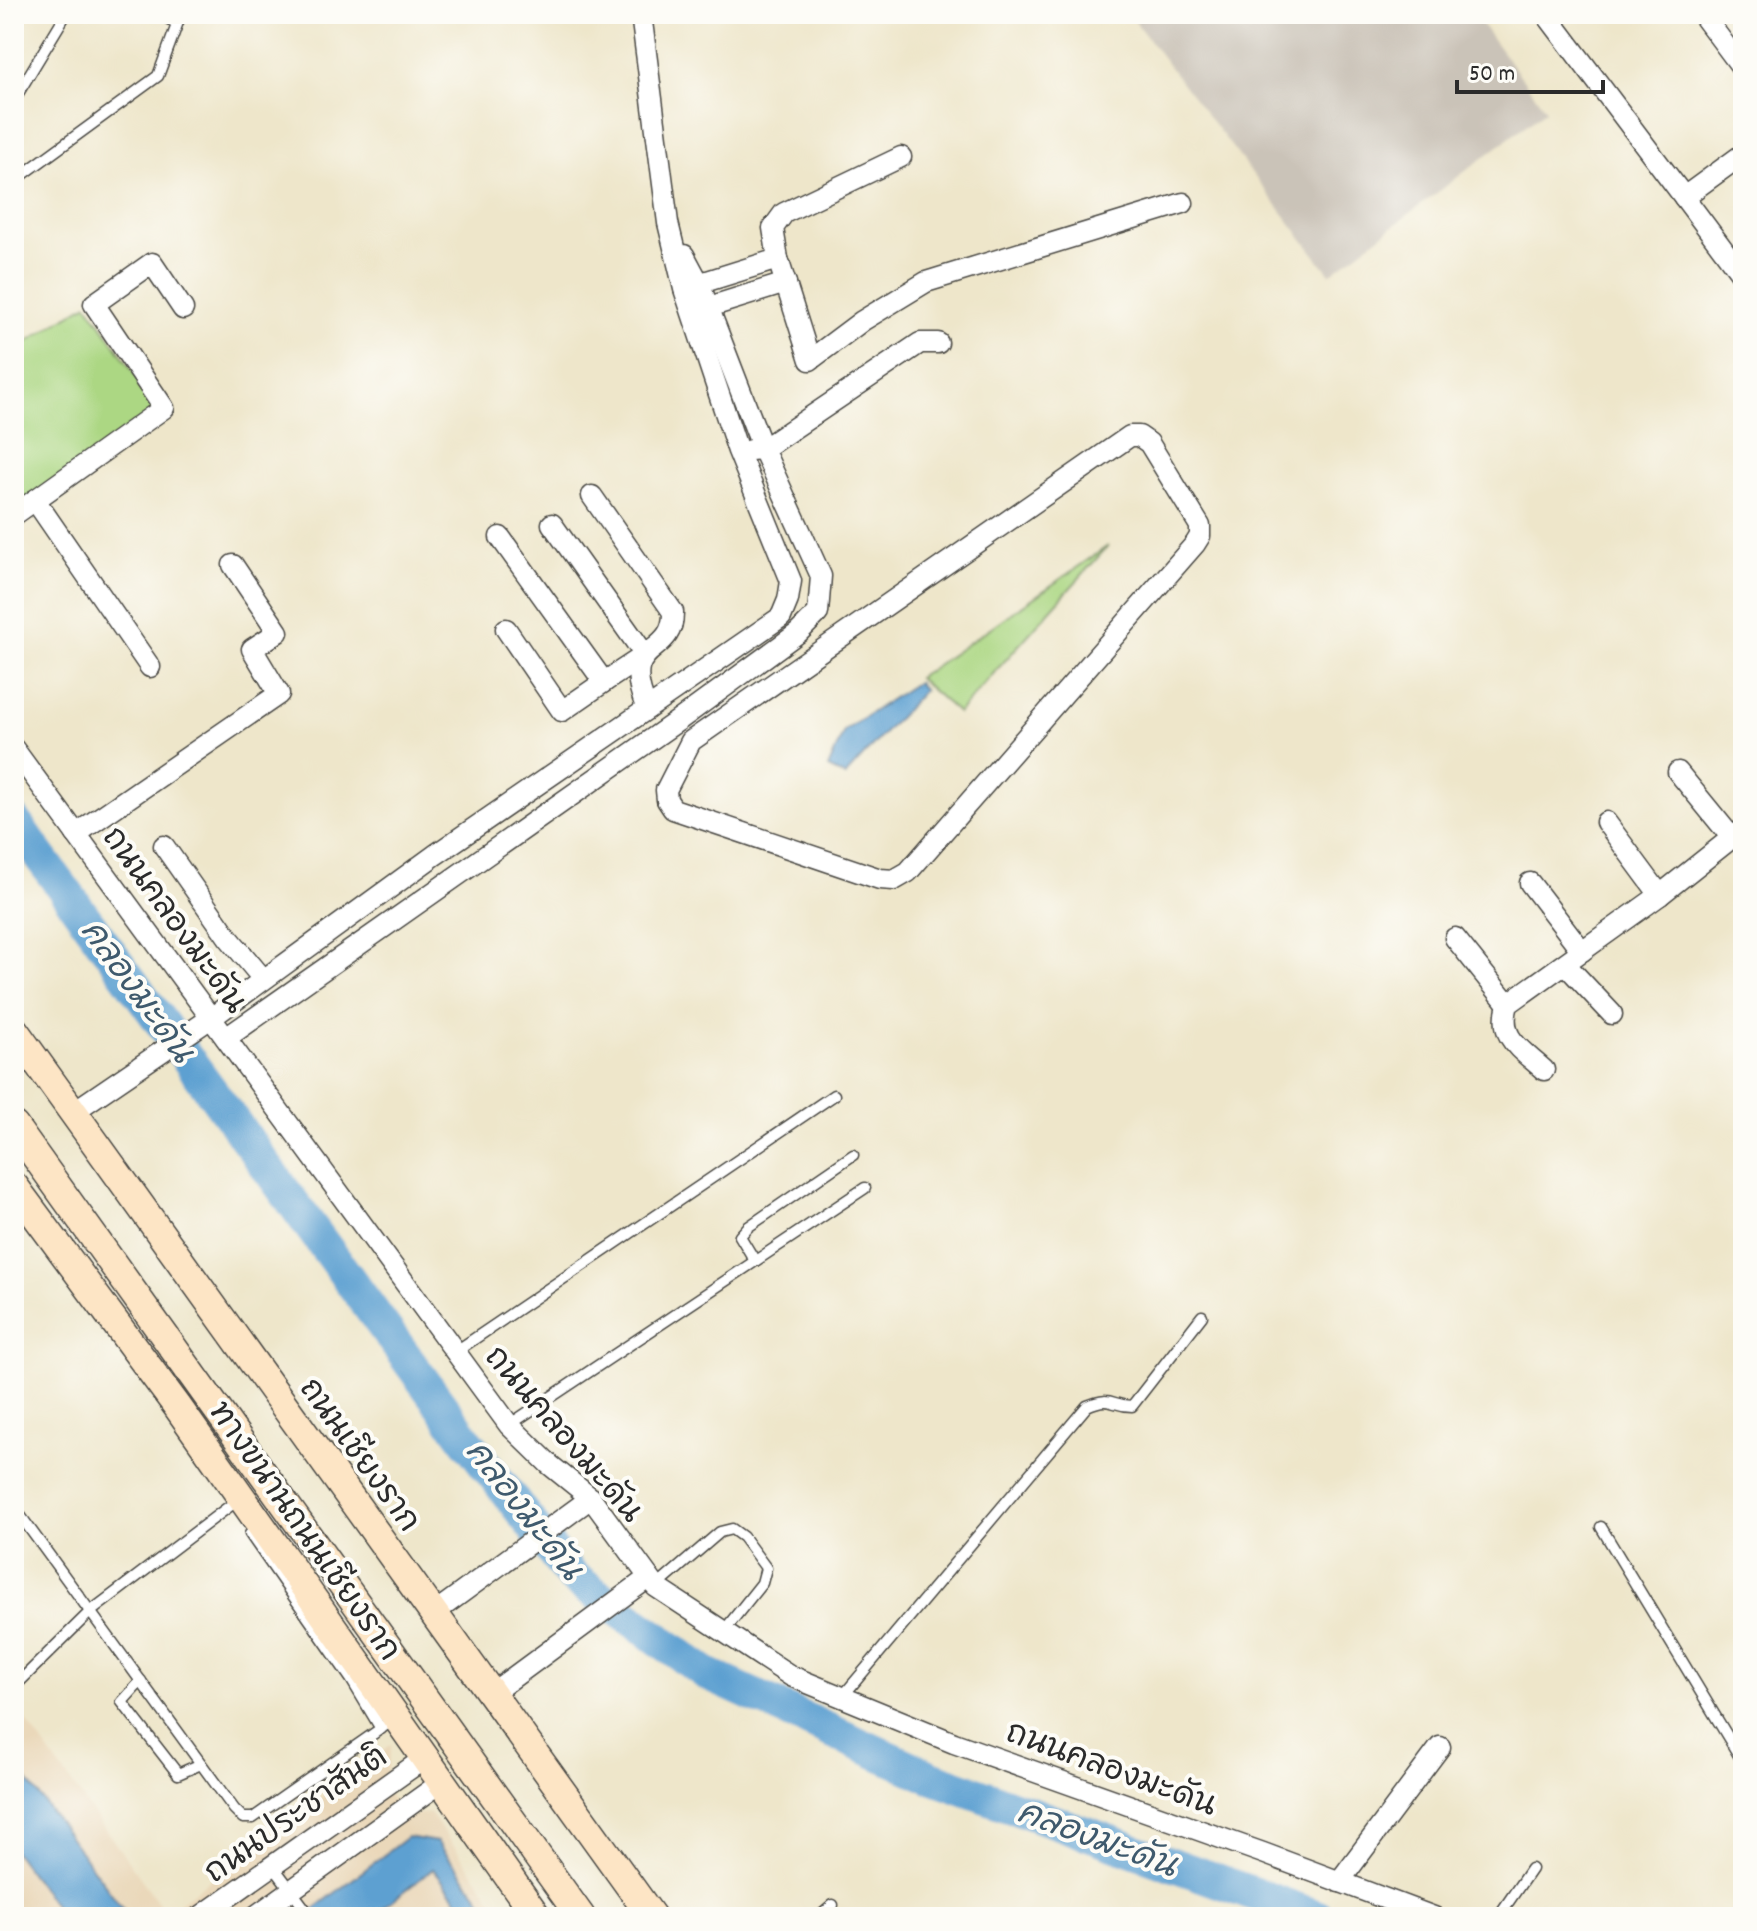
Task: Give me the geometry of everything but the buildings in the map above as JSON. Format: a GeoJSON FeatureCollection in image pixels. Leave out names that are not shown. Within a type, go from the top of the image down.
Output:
{"type":"FeatureCollection","features":[{"type":"Feature","properties":{"kind":"main road","name":"ถนนเชียงราก"},"geometry":{"type":"LineString","coordinates":[[14,1030],[652,1917]]}},
{"type":"Feature","properties":{"kind":"main road"},"geometry":{"type":"LineString","coordinates":[[14,1126],[581,1917]]}},
{"type":"Feature","properties":{"kind":"main road","name":"ทางขนานถนนเชียงราก"},"geometry":{"type":"LineString","coordinates":[[14,1186],[177,1406],[234,1504],[389,1723],[425,1758],[537,1917]]}},
{"type":"Feature","properties":{"kind":"main road"},"geometry":{"type":"LineString","coordinates":[[70,1203],[177,1406]]}},
{"type":"Feature","properties":{"kind":"street"},"geometry":{"type":"LineString","coordinates":[[226,1038],[679,720],[798,633],[818,613],[821,576],[700,308],[668,223],[641,14]]}},
{"type":"Feature","properties":{"kind":"street"},"geometry":{"type":"LineString","coordinates":[[1546,14],[1743,276]]}},
{"type":"Feature","properties":{"kind":"street"},"geometry":{"type":"LineString","coordinates":[[1702,14],[1743,69]]}},
{"type":"Feature","properties":{"kind":"street"},"geometry":{"type":"LineString","coordinates":[[1684,197],[1743,154]]}},
{"type":"Feature","properties":{"kind":"street"},"geometry":{"type":"LineString","coordinates":[[901,157],[784,213],[773,228],[778,259],[810,360],[862,321],[926,282],[1183,203]]}},
{"type":"Feature","properties":{"kind":"street"},"geometry":{"type":"LineString","coordinates":[[692,286],[778,259]]}},
{"type":"Feature","properties":{"kind":"street"},"geometry":{"type":"LineString","coordinates":[[14,515],[164,408],[94,304],[152,263],[183,309]]}},
{"type":"Feature","properties":{"kind":"street"},"geometry":{"type":"LineString","coordinates":[[700,308],[786,283]]}},
{"type":"Feature","properties":{"kind":"street"},"geometry":{"type":"LineString","coordinates":[[73,1112],[206,1022],[435,855],[781,617],[791,581],[738,451],[700,308]]}},
{"type":"Feature","properties":{"kind":"street"},"geometry":{"type":"LineString","coordinates":[[738,451],[763,449],[920,343],[938,343]]}},
{"type":"Feature","properties":{"kind":"street"},"geometry":{"type":"LineString","coordinates":[[1130,436],[1139,436],[1149,443],[1200,526],[1200,536],[1195,544],[908,872],[894,880],[880,879],[673,809],[667,800],[666,790],[691,741],[1130,436]]}},
{"type":"Feature","properties":{"kind":"street"},"geometry":{"type":"LineString","coordinates":[[506,629],[562,711],[645,655],[669,634],[673,626],[673,612],[592,496]]}},
{"type":"Feature","properties":{"kind":"street"},"geometry":{"type":"LineString","coordinates":[[35,500],[150,667]]}},
{"type":"Feature","properties":{"kind":"street"},"geometry":{"type":"LineString","coordinates":[[552,524],[645,655]]}},
{"type":"Feature","properties":{"kind":"street"},"geometry":{"type":"LineString","coordinates":[[500,537],[604,682]]}},
{"type":"Feature","properties":{"kind":"street"},"geometry":{"type":"LineString","coordinates":[[76,834],[279,694],[252,649],[278,632],[233,565]]}},
{"type":"Feature","properties":{"kind":"street"},"geometry":{"type":"LineString","coordinates":[[791,581],[821,576]]}},
{"type":"Feature","properties":{"kind":"street"},"geometry":{"type":"LineString","coordinates":[[781,617],[798,633]]}},
{"type":"Feature","properties":{"kind":"street"},"geometry":{"type":"LineString","coordinates":[[645,655],[638,667],[637,677],[647,709]]}},
{"type":"Feature","properties":{"kind":"street"},"geometry":{"type":"LineString","coordinates":[[665,697],[691,741]]}},
{"type":"Feature","properties":{"kind":"street","name":"ถนนคลองมะดัน"},"geometry":{"type":"LineString","coordinates":[[14,749],[206,1022],[226,1038],[509,1425],[586,1502],[645,1585],[791,1676],[954,1743],[1434,1917]]}},
{"type":"Feature","properties":{"kind":"street"},"geometry":{"type":"LineString","coordinates":[[1544,1070],[1507,1036],[1503,1020],[1508,1004],[1660,895],[1737,834],[1678,772]]}},
{"type":"Feature","properties":{"kind":"street"},"geometry":{"type":"LineString","coordinates":[[1606,822],[1660,895]]}},
{"type":"Feature","properties":{"kind":"street"},"geometry":{"type":"LineString","coordinates":[[164,846],[228,937],[263,979]]}},
{"type":"Feature","properties":{"kind":"street"},"geometry":{"type":"LineString","coordinates":[[1530,883],[1582,951]]}},
{"type":"Feature","properties":{"kind":"street"},"geometry":{"type":"LineString","coordinates":[[1455,938],[1508,1004]]}},
{"type":"Feature","properties":{"kind":"street"},"geometry":{"type":"LineString","coordinates":[[1565,964],[1612,1014]]}},
{"type":"Feature","properties":{"kind":"street"},"geometry":{"type":"LineString","coordinates":[[434,1613],[586,1502]]}},
{"type":"Feature","properties":{"kind":"street"},"geometry":{"type":"LineString","coordinates":[[492,1693],[574,1632],[645,1585]]}},
{"type":"Feature","properties":{"kind":"street"},"geometry":{"type":"LineString","coordinates":[[1339,1882],[1440,1747]]}},
{"type":"Feature","properties":{"kind":"street","name":"ถนนประชาสันติ"},"geometry":{"type":"LineString","coordinates":[[200,1917],[425,1758]]}},
{"type":"Feature","properties":{"kind":"street","name":"ถนนประชาสันติ"},"geometry":{"type":"LineString","coordinates":[[254,1917],[299,1898],[442,1782]]}},
{"type":"Feature","properties":{"kind":"lane"},"geometry":{"type":"LineString","coordinates":[[14,100],[66,14]]}},
{"type":"Feature","properties":{"kind":"lane"},"geometry":{"type":"LineString","coordinates":[[14,181],[158,76],[178,18],[160,14]]}},
{"type":"Feature","properties":{"kind":"lane"},"geometry":{"type":"LineString","coordinates":[[455,1352],[834,1095]]}},
{"type":"Feature","properties":{"kind":"lane"},"geometry":{"type":"LineString","coordinates":[[755,1261],[740,1236],[748,1227],[853,1155]]}},
{"type":"Feature","properties":{"kind":"lane"},"geometry":{"type":"LineString","coordinates":[[509,1425],[865,1188]]}},
{"type":"Feature","properties":{"kind":"lane"},"geometry":{"type":"LineString","coordinates":[[34,1213],[26,1220],[113,1340]]}},
{"type":"Feature","properties":{"kind":"lane"},"geometry":{"type":"LineString","coordinates":[[842,1697],[1087,1406],[1100,1400],[1132,1406],[1202,1316]]}},
{"type":"Feature","properties":{"kind":"lane"},"geometry":{"type":"LineString","coordinates":[[195,1452],[210,1475]]}},
{"type":"Feature","properties":{"kind":"lane"},"geometry":{"type":"LineString","coordinates":[[14,1687],[90,1612],[234,1504]]}},
{"type":"Feature","properties":{"kind":"lane"},"geometry":{"type":"LineString","coordinates":[[14,1507],[234,1809],[243,1818],[253,1818],[389,1723],[351,1679],[247,1530]]}},
{"type":"Feature","properties":{"kind":"lane"},"geometry":{"type":"LineString","coordinates":[[1601,1527],[1743,1762]]}},
{"type":"Feature","properties":{"kind":"lane"},"geometry":{"type":"LineString","coordinates":[[645,1585],[720,1532],[732,1529],[743,1537],[766,1568],[762,1583],[723,1632]]}},
{"type":"Feature","properties":{"kind":"lane"},"geometry":{"type":"LineString","coordinates":[[141,1681],[122,1702],[178,1774],[201,1764]]}},
{"type":"Feature","properties":{"kind":"lane"},"geometry":{"type":"LineString","coordinates":[[273,1866],[311,1917]]}},
{"type":"Feature","properties":{"kind":"lane"},"geometry":{"type":"LineString","coordinates":[[1498,1917],[1531,1869]]}},
{"type":"Feature","properties":{"kind":"lane"},"geometry":{"type":"LineString","coordinates":[[819,1917],[833,1905]]}},
{"type":"Feature","properties":{"kind":"shaded area"},"geometry":{"type":"Polygon","coordinates":[[[1129,14],[1474,14],[1546,110],[1330,274],[1129,14]]]}},
{"type":"Feature","properties":{"kind":"shaded area"},"geometry":{"type":"Polygon","coordinates":[[[14,1704],[166,1913],[392,1744],[383,1788],[402,1812],[410,1815],[430,1813],[505,1917],[14,1917],[14,1704]]]}},
{"type":"Feature","properties":{"kind":"green space"},"geometry":{"type":"Polygon","coordinates":[[[87,304],[164,416],[14,512],[14,350],[87,304]]]}},
{"type":"Feature","properties":{"kind":"green space"},"geometry":{"type":"Polygon","coordinates":[[[1108,546],[958,713],[918,678],[1108,546]]]}},
{"type":"Feature","properties":{"kind":"water"},"geometry":{"type":"Polygon","coordinates":[[[917,682],[924,690],[845,776],[828,768],[844,731],[917,682]]]}},
{"type":"Feature","properties":{"kind":"water"},"geometry":{"type":"Polygon","coordinates":[[[14,1762],[129,1917],[63,1917],[14,1851],[14,1762]]]}},
{"type":"Feature","properties":{"kind":"water"},"geometry":{"type":"Polygon","coordinates":[[[407,1837],[437,1842],[495,1917],[471,1917],[433,1869],[371,1917],[304,1917],[407,1837]]]}},
{"type":"Feature","properties":{"kind":"waterway","name":"คลองมะดัน"},"geometry":{"type":"LineString","coordinates":[[14,821],[462,1434],[571,1576],[707,1674],[931,1777],[1318,1917]]}}]}
